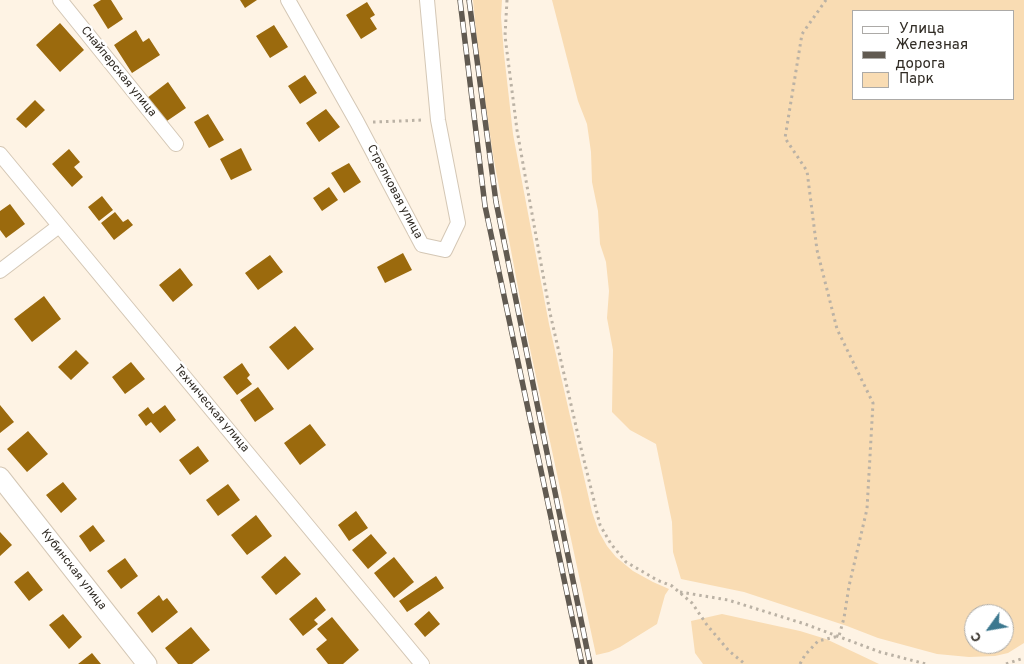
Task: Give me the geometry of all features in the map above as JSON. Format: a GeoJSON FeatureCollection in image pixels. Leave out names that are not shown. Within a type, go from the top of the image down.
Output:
{"type":"FeatureCollection","features":[{"type":"Feature","properties":{"kind":"street","name":"Снайперская улица"},"geometry":{"type":"LineString","coordinates":[[60,0],[176,144]]}},
{"type":"Feature","properties":{"kind":"street","name":"Стрелковая улица"},"geometry":{"type":"LineString","coordinates":[[288,0],[357,122],[422,245],[445,250],[458,223],[438,120]]}},
{"type":"Feature","properties":{"kind":"street"},"geometry":{"type":"LineString","coordinates":[[427,0],[438,120]]}},
{"type":"Feature","properties":{"kind":"street","name":"Техническая улица"},"geometry":{"type":"LineString","coordinates":[[0,154],[422,664]]}},
{"type":"Feature","properties":{"kind":"street"},"geometry":{"type":"LineString","coordinates":[[0,271],[59,226]]}},
{"type":"Feature","properties":{"kind":"street","name":"Кубинская улица"},"geometry":{"type":"LineString","coordinates":[[0,477],[147,664]]}},
{"type":"Feature","properties":{"kind":"path"},"geometry":{"type":"LineString","coordinates":[[507,0],[505,36],[517,130],[550,313],[600,525],[611,544],[626,562],[657,580],[672,586],[692,603],[707,626],[729,651],[745,664]]}},
{"type":"Feature","properties":{"kind":"path"},"geometry":{"type":"LineString","coordinates":[[826,0],[802,34],[785,138],[807,171],[816,250],[837,328],[873,403],[867,509],[839,636]]}},
{"type":"Feature","properties":{"kind":"path"},"geometry":{"type":"LineString","coordinates":[[357,122],[438,120]]}},
{"type":"Feature","properties":{"kind":"path"},"geometry":{"type":"LineString","coordinates":[[679,592],[728,600],[805,624],[880,652],[926,664]]}},
{"type":"Feature","properties":{"kind":"path"},"geometry":{"type":"LineString","coordinates":[[800,664],[805,655],[818,641],[839,636]]}},
{"type":"Feature","properties":{"kind":"path"},"geometry":{"type":"LineString","coordinates":[[1006,664],[1024,658]]}},
{"type":"Feature","properties":{"kind":"green space"},"geometry":{"type":"Polygon","coordinates":[[[473,0],[502,0],[501,17],[504,54],[513,134],[549,324],[592,512],[599,532],[616,557],[633,571],[669,589],[665,595],[657,624],[620,647],[596,655],[526,330],[493,155],[478,52],[473,0]]]}},
{"type":"Feature","properties":{"kind":"green space"},"geometry":{"type":"Polygon","coordinates":[[[552,0],[1024,0],[1024,643],[1014,649],[1014,604],[964,604],[964,654],[1004,654],[969,657],[937,654],[878,638],[744,592],[681,579],[673,552],[672,522],[656,444],[630,430],[612,412],[613,350],[607,318],[609,291],[606,262],[600,244],[598,211],[592,182],[591,152],[587,124],[578,101],[552,0]]]}},
{"type":"Feature","properties":{"kind":"green space"},"geometry":{"type":"Polygon","coordinates":[[[722,614],[800,631],[826,639],[879,664],[703,664],[695,653],[691,621],[722,614]]]}},
{"type":"Feature","properties":{"kind":"building"},"geometry":{"type":"Polygon","coordinates":[[[101,0],[111,0],[123,19],[108,29],[93,5],[101,0]]]}},
{"type":"Feature","properties":{"kind":"building"},"geometry":{"type":"Polygon","coordinates":[[[240,0],[257,0],[245,8],[240,0]]]}},
{"type":"Feature","properties":{"kind":"building"},"geometry":{"type":"Polygon","coordinates":[[[367,2],[375,15],[370,18],[377,29],[361,39],[346,15],[367,2]]]}},
{"type":"Feature","properties":{"kind":"building"},"geometry":{"type":"Polygon","coordinates":[[[60,23],[84,50],[60,72],[36,45],[60,23]]]}},
{"type":"Feature","properties":{"kind":"building"},"geometry":{"type":"Polygon","coordinates":[[[274,25],[288,47],[270,58],[256,36],[274,25]]]}},
{"type":"Feature","properties":{"kind":"building"},"geometry":{"type":"Polygon","coordinates":[[[136,30],[143,42],[149,38],[160,55],[132,73],[114,45],[136,30]]]}},
{"type":"Feature","properties":{"kind":"building"},"geometry":{"type":"Polygon","coordinates":[[[305,75],[317,93],[300,104],[288,86],[305,75]]]}},
{"type":"Feature","properties":{"kind":"building"},"geometry":{"type":"Polygon","coordinates":[[[168,82],[186,108],[164,123],[147,98],[168,82]]]}},
{"type":"Feature","properties":{"kind":"building"},"geometry":{"type":"Polygon","coordinates":[[[35,100],[45,110],[26,128],[16,119],[35,100]]]}},
{"type":"Feature","properties":{"kind":"building"},"geometry":{"type":"Polygon","coordinates":[[[326,109],[340,127],[319,142],[306,123],[326,109]]]}},
{"type":"Feature","properties":{"kind":"building"},"geometry":{"type":"Polygon","coordinates":[[[208,114],[224,140],[209,148],[194,122],[208,114]]]}},
{"type":"Feature","properties":{"kind":"building"},"geometry":{"type":"Polygon","coordinates":[[[241,148],[252,170],[231,180],[220,159],[241,148]]]}},
{"type":"Feature","properties":{"kind":"building"},"geometry":{"type":"Polygon","coordinates":[[[69,149],[80,162],[74,167],[83,177],[72,187],[52,164],[69,149]]]}},
{"type":"Feature","properties":{"kind":"building"},"geometry":{"type":"Polygon","coordinates":[[[349,163],[361,182],[344,193],[331,173],[349,163]]]}},
{"type":"Feature","properties":{"kind":"building"},"geometry":{"type":"Polygon","coordinates":[[[329,187],[338,200],[322,211],[313,198],[329,187]]]}},
{"type":"Feature","properties":{"kind":"building"},"geometry":{"type":"Polygon","coordinates":[[[102,196],[113,210],[99,221],[88,207],[102,196]]]}},
{"type":"Feature","properties":{"kind":"building"},"geometry":{"type":"Polygon","coordinates":[[[10,204],[25,224],[6,238],[0,230],[0,211],[10,204]]]}},
{"type":"Feature","properties":{"kind":"building"},"geometry":{"type":"Polygon","coordinates":[[[115,212],[123,222],[128,219],[133,225],[114,240],[101,223],[115,212]]]}},
{"type":"Feature","properties":{"kind":"building"},"geometry":{"type":"Polygon","coordinates":[[[403,253],[412,270],[385,283],[377,267],[403,253]]]}},
{"type":"Feature","properties":{"kind":"building"},"geometry":{"type":"Polygon","coordinates":[[[270,255],[283,272],[258,290],[245,273],[270,255]]]}},
{"type":"Feature","properties":{"kind":"building"},"geometry":{"type":"Polygon","coordinates":[[[180,268],[193,285],[173,302],[159,285],[180,268]]]}},
{"type":"Feature","properties":{"kind":"building"},"geometry":{"type":"Polygon","coordinates":[[[44,296],[61,319],[32,342],[14,319],[44,296]]]}},
{"type":"Feature","properties":{"kind":"building"},"geometry":{"type":"Polygon","coordinates":[[[295,326],[314,349],[288,370],[269,347],[295,326]]]}},
{"type":"Feature","properties":{"kind":"building"},"geometry":{"type":"Polygon","coordinates":[[[76,350],[89,363],[71,380],[58,367],[76,350]]]}},
{"type":"Feature","properties":{"kind":"building"},"geometry":{"type":"Polygon","coordinates":[[[131,362],[145,379],[125,394],[112,377],[131,362]]]}},
{"type":"Feature","properties":{"kind":"building"},"geometry":{"type":"Polygon","coordinates":[[[242,363],[250,375],[247,378],[252,384],[237,395],[223,377],[242,363]]]}},
{"type":"Feature","properties":{"kind":"building"},"geometry":{"type":"Polygon","coordinates":[[[258,387],[274,409],[255,422],[240,400],[258,387]]]}},
{"type":"Feature","properties":{"kind":"building"},"geometry":{"type":"Polygon","coordinates":[[[0,405],[14,422],[0,433],[0,405]]]}},
{"type":"Feature","properties":{"kind":"building"},"geometry":{"type":"Polygon","coordinates":[[[165,405],[176,420],[160,433],[151,422],[146,426],[138,415],[148,407],[153,414],[165,405]]]}},
{"type":"Feature","properties":{"kind":"building"},"geometry":{"type":"Polygon","coordinates":[[[310,424],[326,445],[300,465],[284,443],[310,424]]]}},
{"type":"Feature","properties":{"kind":"building"},"geometry":{"type":"Polygon","coordinates":[[[28,431],[48,454],[27,472],[7,449],[28,431]]]}},
{"type":"Feature","properties":{"kind":"building"},"geometry":{"type":"Polygon","coordinates":[[[198,446],[209,461],[190,475],[179,460],[198,446]]]}},
{"type":"Feature","properties":{"kind":"building"},"geometry":{"type":"Polygon","coordinates":[[[63,482],[77,499],[61,513],[46,495],[63,482]]]}},
{"type":"Feature","properties":{"kind":"building"},"geometry":{"type":"Polygon","coordinates":[[[228,484],[240,500],[218,516],[206,500],[228,484]]]}},
{"type":"Feature","properties":{"kind":"building"},"geometry":{"type":"Polygon","coordinates":[[[356,511],[368,528],[349,541],[338,525],[356,511]]]}},
{"type":"Feature","properties":{"kind":"building"},"geometry":{"type":"Polygon","coordinates":[[[256,515],[272,536],[247,555],[231,535],[256,515]]]}},
{"type":"Feature","properties":{"kind":"building"},"geometry":{"type":"Polygon","coordinates":[[[93,525],[105,541],[90,552],[79,536],[93,525]]]}},
{"type":"Feature","properties":{"kind":"building"},"geometry":{"type":"Polygon","coordinates":[[[0,532],[12,545],[0,556],[0,532]]]}},
{"type":"Feature","properties":{"kind":"building"},"geometry":{"type":"Polygon","coordinates":[[[371,534],[387,553],[368,569],[352,550],[371,534]]]}},
{"type":"Feature","properties":{"kind":"building"},"geometry":{"type":"Polygon","coordinates":[[[285,556],[301,574],[276,595],[261,577],[285,556]]]}},
{"type":"Feature","properties":{"kind":"building"},"geometry":{"type":"Polygon","coordinates":[[[394,557],[414,582],[394,598],[374,573],[394,557]]]}},
{"type":"Feature","properties":{"kind":"building"},"geometry":{"type":"Polygon","coordinates":[[[125,558],[138,576],[121,589],[107,571],[125,558]]]}},
{"type":"Feature","properties":{"kind":"building"},"geometry":{"type":"Polygon","coordinates":[[[28,571],[43,590],[29,601],[14,582],[28,571]]]}},
{"type":"Feature","properties":{"kind":"building"},"geometry":{"type":"Polygon","coordinates":[[[436,576],[444,588],[407,612],[399,601],[436,576]]]}},
{"type":"Feature","properties":{"kind":"building"},"geometry":{"type":"Polygon","coordinates":[[[159,595],[163,601],[167,598],[178,612],[152,633],[137,613],[159,595]]]}},
{"type":"Feature","properties":{"kind":"building"},"geometry":{"type":"Polygon","coordinates":[[[316,597],[326,610],[314,620],[318,624],[303,636],[289,619],[316,597]]]}},
{"type":"Feature","properties":{"kind":"building"},"geometry":{"type":"Polygon","coordinates":[[[429,611],[440,624],[425,637],[414,624],[429,611]]]}},
{"type":"Feature","properties":{"kind":"building"},"geometry":{"type":"Polygon","coordinates":[[[63,614],[82,637],[69,649],[49,625],[63,614]]]}},
{"type":"Feature","properties":{"kind":"building"},"geometry":{"type":"Polygon","coordinates":[[[332,617],[359,650],[343,664],[328,664],[316,649],[327,640],[317,629],[332,617]]]}},
{"type":"Feature","properties":{"kind":"building"},"geometry":{"type":"Polygon","coordinates":[[[191,627],[210,650],[192,664],[178,664],[165,648],[191,627]]]}},
{"type":"Feature","properties":{"kind":"building"},"geometry":{"type":"Polygon","coordinates":[[[92,653],[101,664],[78,664],[92,653]]]}},
{"type":"Feature","properties":{"kind":"railway"},"geometry":{"type":"LineString","coordinates":[[460,0],[485,206],[582,664]]}},
{"type":"Feature","properties":{"kind":"railway"},"geometry":{"type":"LineString","coordinates":[[469,0],[496,202],[590,664]]}}]}
